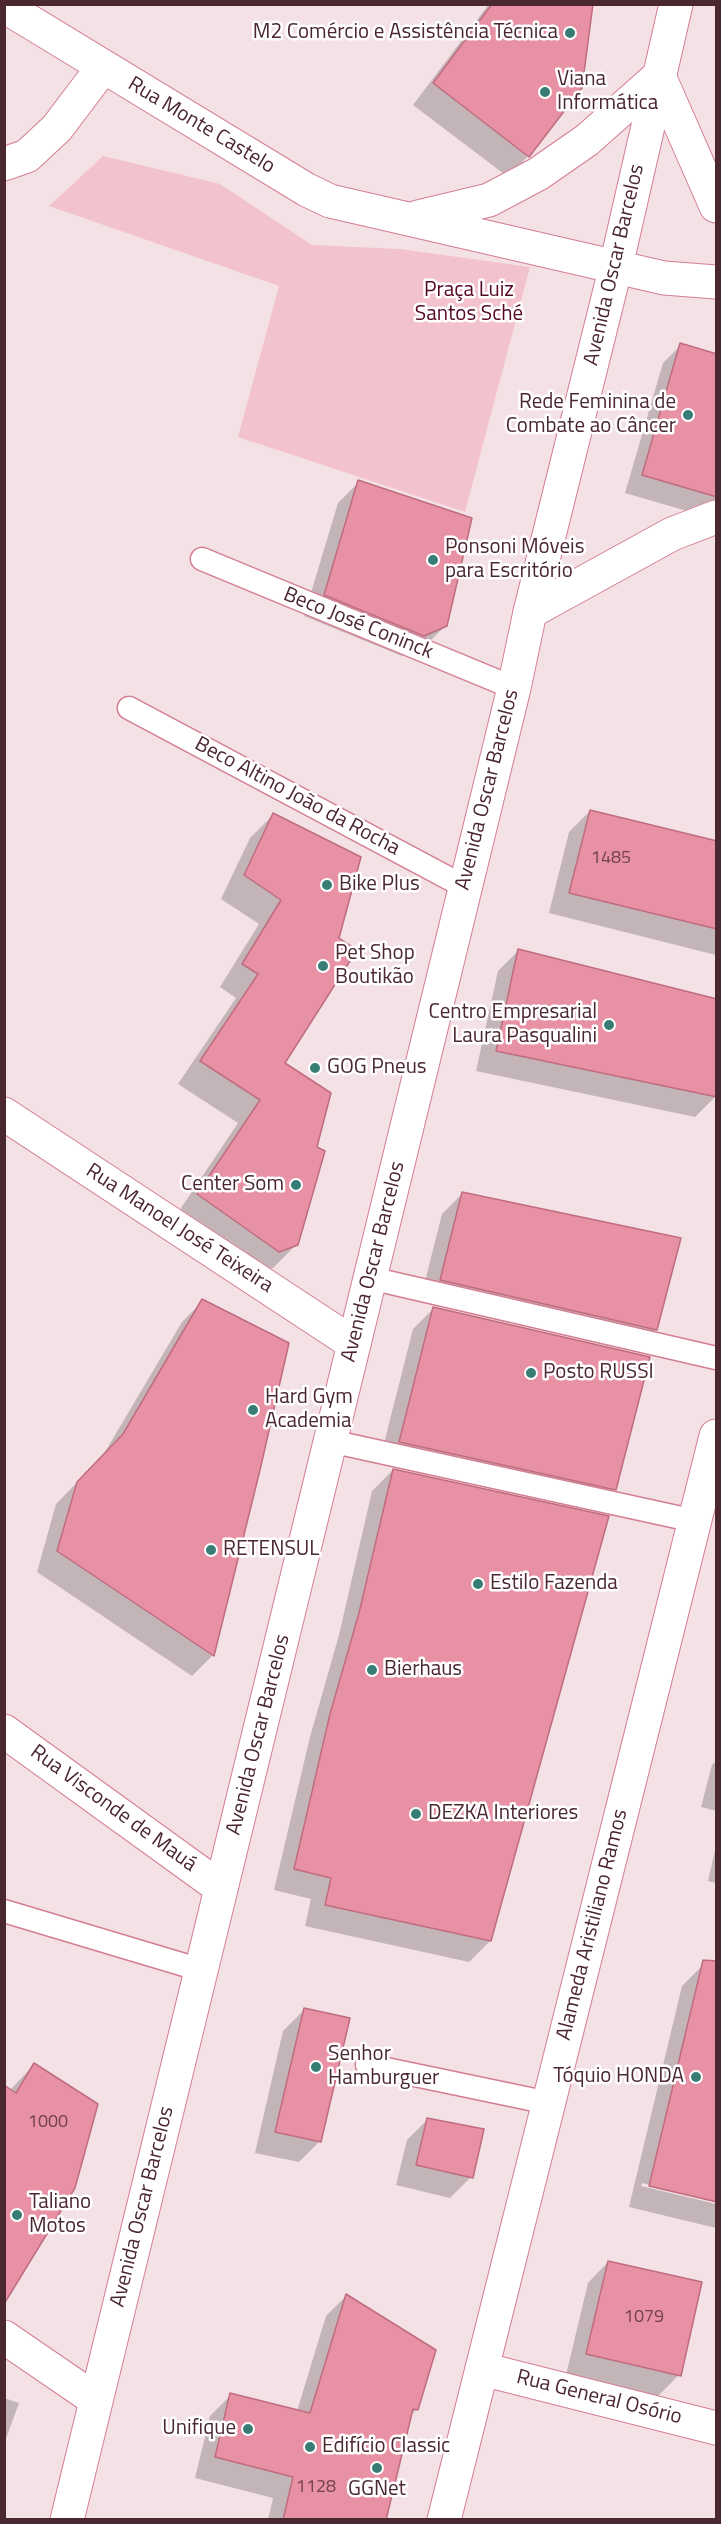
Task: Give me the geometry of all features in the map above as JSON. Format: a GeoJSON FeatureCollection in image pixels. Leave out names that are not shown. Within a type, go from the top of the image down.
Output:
{"type":"FeatureCollection","features":[{"type":"Feature","properties":{"kind":"main road","name":"Avenida Oscar Barcelos"},"geometry":{"type":"LineString","coordinates":[[67,2520],[616,266],[676,4]]}},
{"type":"Feature","properties":{"kind":"main road","name":"Rua Monte Castelo"},"geometry":{"type":"LineString","coordinates":[[4,6],[322,198],[360,209],[664,278],[717,282]]}},
{"type":"Feature","properties":{"kind":"main road"},"geometry":{"type":"LineString","coordinates":[[4,164],[27,156],[57,128],[104,67]]}},
{"type":"Feature","properties":{"kind":"main road"},"geometry":{"type":"LineString","coordinates":[[659,76],[717,206]]}},
{"type":"Feature","properties":{"kind":"main road","name":"Rua Monte Castelo"},"geometry":{"type":"LineString","coordinates":[[410,219],[489,200],[538,174],[587,140],[659,76]]}},
{"type":"Feature","properties":{"kind":"main road"},"geometry":{"type":"LineString","coordinates":[[530,612],[672,534],[717,517]]}},
{"type":"Feature","properties":{"kind":"main road","name":"Rua Manoel José Teixeira"},"geometry":{"type":"LineString","coordinates":[[4,1114],[354,1344]]}},
{"type":"Feature","properties":{"kind":"main road","name":"Alameda Aristiliano Ramos"},"geometry":{"type":"LineString","coordinates":[[444,2520],[717,1436]]}},
{"type":"Feature","properties":{"kind":"main road","name":"Rua Visconde de Mauá"},"geometry":{"type":"LineString","coordinates":[[4,1731],[222,1888]]}},
{"type":"Feature","properties":{"kind":"main road"},"geometry":{"type":"LineString","coordinates":[[4,2337],[96,2400]]}},
{"type":"Feature","properties":{"kind":"main road","name":"Rua General Osório"},"geometry":{"type":"LineString","coordinates":[[482,2369],[717,2428]]}},
{"type":"Feature","properties":{"kind":"lane","name":"Beco José Coninck"},"geometry":{"type":"LineString","coordinates":[[202,559],[513,688]]}},
{"type":"Feature","properties":{"kind":"lane","name":"Beco Altino João da Rocha"},"geometry":{"type":"LineString","coordinates":[[129,708],[465,887]]}},
{"type":"Feature","properties":{"kind":"lane"},"geometry":{"type":"LineString","coordinates":[[370,1278],[717,1358]]}},
{"type":"Feature","properties":{"kind":"lane"},"geometry":{"type":"LineString","coordinates":[[330,1441],[695,1521]]}},
{"type":"Feature","properties":{"kind":"lane"},"geometry":{"type":"LineString","coordinates":[[4,1911],[201,1970]]}},
{"type":"Feature","properties":{"kind":"lane"},"geometry":{"type":"LineString","coordinates":[[366,2065],[549,2103]]}},
{"type":"Feature","properties":{"kind":"green space","name":"Praça Luiz Santos Sché"},"geometry":{"type":"Polygon","coordinates":[[[103,156],[220,184],[312,245],[400,249],[530,267],[465,512],[238,437],[279,286],[49,206],[103,156]]]}},
{"type":"Feature","properties":{"kind":"building"},"geometry":{"type":"Polygon","coordinates":[[[492,4],[593,4],[582,88],[529,157],[433,83],[492,4]]]}},
{"type":"Feature","properties":{"kind":"building","name":"Rede Feminina de Combate ao Câncer"},"geometry":{"type":"Polygon","coordinates":[[[680,343],[717,354],[717,497],[642,475],[680,343]]]}},
{"type":"Feature","properties":{"kind":"building"},"geometry":{"type":"Polygon","coordinates":[[[358,480],[472,518],[447,626],[424,636],[324,595],[358,480]]]}},
{"type":"Feature","properties":{"kind":"building"},"geometry":{"type":"Polygon","coordinates":[[[590,810],[717,841],[717,929],[569,893],[590,810]]]}},
{"type":"Feature","properties":{"kind":"building"},"geometry":{"type":"Polygon","coordinates":[[[273,813],[361,857],[339,938],[357,950],[285,1063],[331,1093],[317,1147],[325,1151],[298,1245],[279,1252],[197,1194],[260,1100],[200,1061],[258,974],[242,964],[281,900],[244,875],[273,813]]]}},
{"type":"Feature","properties":{"kind":"building","name":"Centro Empresarial Laura Pasqualini"},"geometry":{"type":"Polygon","coordinates":[[[518,949],[717,999],[717,1097],[496,1051],[518,949]]]}},
{"type":"Feature","properties":{"kind":"building"},"geometry":{"type":"Polygon","coordinates":[[[462,1192],[681,1238],[657,1330],[440,1280],[462,1192]]]}},
{"type":"Feature","properties":{"kind":"building"},"geometry":{"type":"Polygon","coordinates":[[[202,1299],[289,1343],[214,1656],[57,1551],[77,1482],[123,1434],[202,1299]]]}},
{"type":"Feature","properties":{"kind":"building"},"geometry":{"type":"Polygon","coordinates":[[[433,1307],[650,1357],[616,1490],[399,1442],[433,1307]]]}},
{"type":"Feature","properties":{"kind":"building"},"geometry":{"type":"Polygon","coordinates":[[[393,1469],[609,1516],[491,1941],[325,1905],[331,1878],[294,1869],[330,1714],[359,1613],[393,1469]]]}},
{"type":"Feature","properties":{"kind":"building","name":"Tóquio HONDA"},"geometry":{"type":"Polygon","coordinates":[[[703,1960],[717,1961],[717,2202],[649,2186],[703,1960]]]}},
{"type":"Feature","properties":{"kind":"building"},"geometry":{"type":"Polygon","coordinates":[[[304,2008],[350,2018],[321,2142],[275,2132],[304,2008]]]}},
{"type":"Feature","properties":{"kind":"building"},"geometry":{"type":"Polygon","coordinates":[[[34,2063],[98,2104],[75,2188],[4,2304],[4,2085],[16,2093],[34,2063]]]}},
{"type":"Feature","properties":{"kind":"building"},"geometry":{"type":"Polygon","coordinates":[[[427,2118],[484,2129],[473,2178],[416,2165],[427,2118]]]}},
{"type":"Feature","properties":{"kind":"building"},"geometry":{"type":"Polygon","coordinates":[[[608,2261],[702,2282],[681,2376],[586,2354],[608,2261]]]}},
{"type":"Feature","properties":{"kind":"building"},"geometry":{"type":"Polygon","coordinates":[[[346,2294],[436,2350],[418,2410],[413,2409],[386,2520],[283,2520],[293,2477],[215,2457],[230,2393],[310,2413],[346,2294]]]}},
{"type":"Feature","properties":{"kind":"place","name":"M2 Comércio e Assistência Técnica"},"geometry":{"type":"Point","coordinates":[570,33]}},
{"type":"Feature","properties":{"kind":"place","name":"Viana Informática"},"geometry":{"type":"Point","coordinates":[545,92]}},
{"type":"Feature","properties":{"kind":"place","name":"Rede Feminina de Combate ao Câncer"},"geometry":{"type":"Point","coordinates":[688,415]}},
{"type":"Feature","properties":{"kind":"place","name":"Ponsoni Móveis para Escritório"},"geometry":{"type":"Point","coordinates":[433,560]}},
{"type":"Feature","properties":{"kind":"place","name":"Bike Plus"},"geometry":{"type":"Point","coordinates":[327,885]}},
{"type":"Feature","properties":{"kind":"place","name":"Pet Shop Boutikão"},"geometry":{"type":"Point","coordinates":[323,966]}},
{"type":"Feature","properties":{"kind":"place","name":"Centro Empresarial Laura Pasqualini"},"geometry":{"type":"Point","coordinates":[609,1025]}},
{"type":"Feature","properties":{"kind":"place","name":"GOG Pneus"},"geometry":{"type":"Point","coordinates":[315,1068]}},
{"type":"Feature","properties":{"kind":"place","name":"Center Som"},"geometry":{"type":"Point","coordinates":[296,1185]}},
{"type":"Feature","properties":{"kind":"place","name":"Posto RUSSI"},"geometry":{"type":"Point","coordinates":[531,1373]}},
{"type":"Feature","properties":{"kind":"place","name":"Hard Gym Academia"},"geometry":{"type":"Point","coordinates":[253,1410]}},
{"type":"Feature","properties":{"kind":"place","name":"RETENSUL"},"geometry":{"type":"Point","coordinates":[211,1550]}},
{"type":"Feature","properties":{"kind":"place","name":"Estilo Fazenda"},"geometry":{"type":"Point","coordinates":[478,1584]}},
{"type":"Feature","properties":{"kind":"place","name":"Bierhaus"},"geometry":{"type":"Point","coordinates":[372,1670]}},
{"type":"Feature","properties":{"kind":"place","name":"DEZKA Interiores"},"geometry":{"type":"Point","coordinates":[416,1814]}},
{"type":"Feature","properties":{"kind":"place","name":"Senhor Hamburguer"},"geometry":{"type":"Point","coordinates":[316,2067]}},
{"type":"Feature","properties":{"kind":"place","name":"Tóquio HONDA"},"geometry":{"type":"Point","coordinates":[696,2077]}},
{"type":"Feature","properties":{"kind":"place","name":"Taliano Motos"},"geometry":{"type":"Point","coordinates":[17,2215]}},
{"type":"Feature","properties":{"kind":"place","name":"Unifique"},"geometry":{"type":"Point","coordinates":[248,2429]}},
{"type":"Feature","properties":{"kind":"place","name":"Edifício Classic"},"geometry":{"type":"Point","coordinates":[310,2447]}},
{"type":"Feature","properties":{"kind":"place","name":"GGNet"},"geometry":{"type":"Point","coordinates":[377,2468]}}]}
